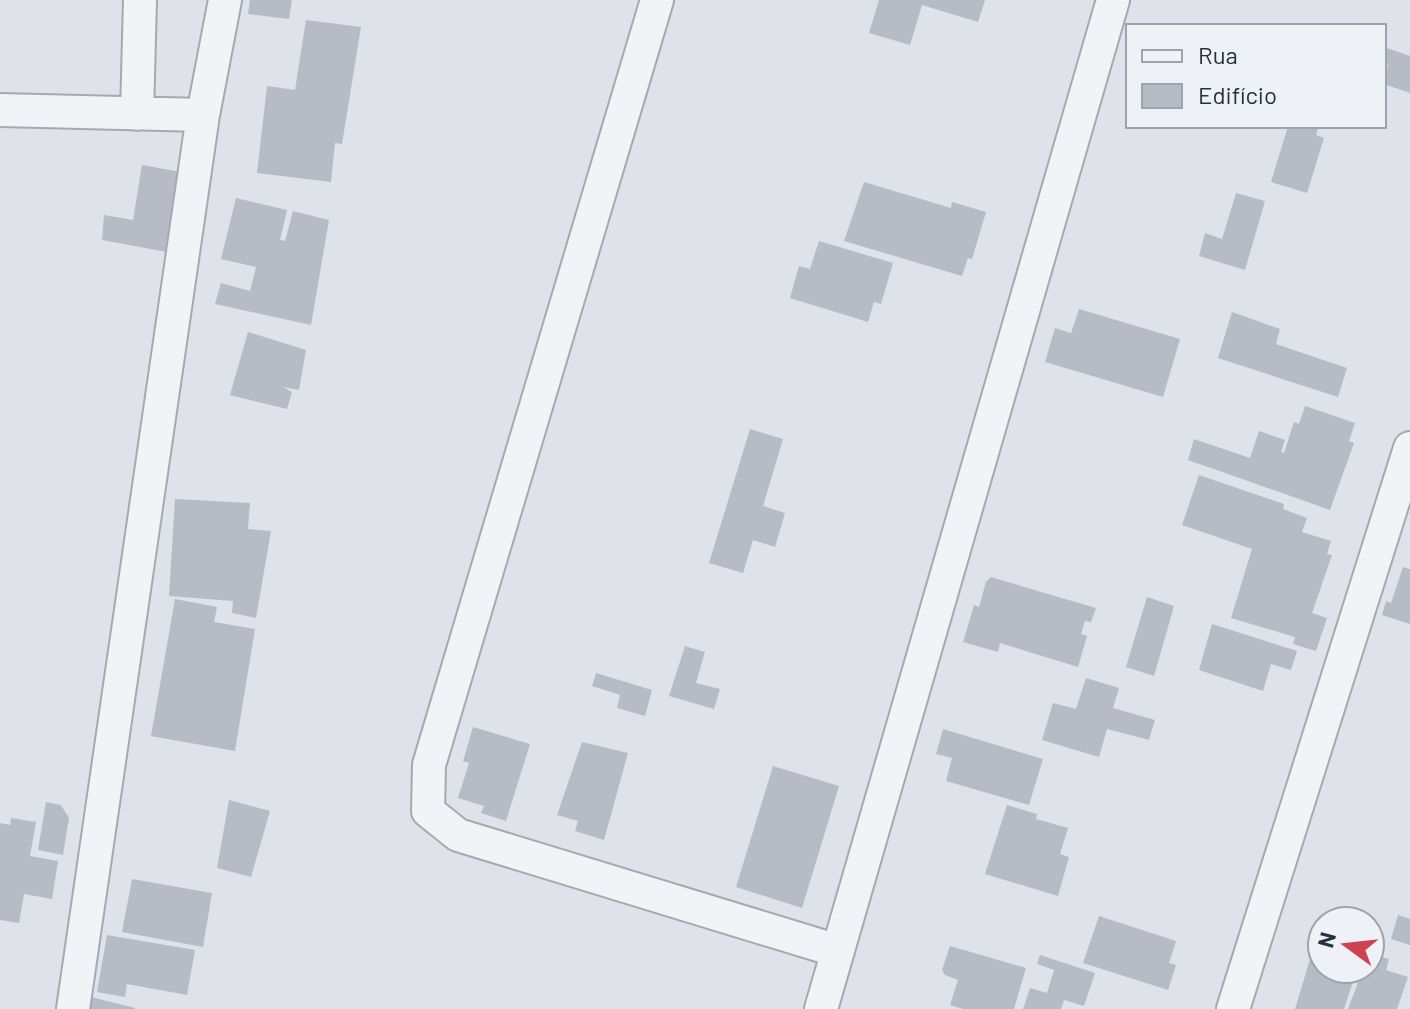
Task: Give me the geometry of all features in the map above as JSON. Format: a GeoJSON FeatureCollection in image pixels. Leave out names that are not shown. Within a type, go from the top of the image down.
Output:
{"type":"FeatureCollection","features":[{"type":"Feature","properties":{"kind":"street"},"geometry":{"type":"LineString","coordinates":[[137,114],[140,0]]}},
{"type":"Feature","properties":{"kind":"street"},"geometry":{"type":"LineString","coordinates":[[73,1009],[203,115],[225,0]]}},
{"type":"Feature","properties":{"kind":"street"},"geometry":{"type":"LineString","coordinates":[[657,0],[429,765],[428,811],[458,835],[838,951]]}},
{"type":"Feature","properties":{"kind":"street"},"geometry":{"type":"LineString","coordinates":[[821,1009],[1113,0]]}},
{"type":"Feature","properties":{"kind":"street"},"geometry":{"type":"LineString","coordinates":[[0,110],[203,115]]}},
{"type":"Feature","properties":{"kind":"street"},"geometry":{"type":"LineString","coordinates":[[1233,1009],[1410,448]]}},
{"type":"Feature","properties":{"kind":"building"},"geometry":{"type":"Polygon","coordinates":[[[250,0],[292,0],[289,19],[248,14],[250,0]]]}},
{"type":"Feature","properties":{"kind":"building"},"geometry":{"type":"Polygon","coordinates":[[[879,0],[985,0],[978,22],[922,5],[910,45],[869,33],[879,0]]]}},
{"type":"Feature","properties":{"kind":"building"},"geometry":{"type":"Polygon","coordinates":[[[306,20],[361,27],[342,144],[335,143],[331,182],[257,173],[267,86],[295,90],[306,20]]]}},
{"type":"Feature","properties":{"kind":"building"},"geometry":{"type":"Polygon","coordinates":[[[1386,48],[1410,56],[1410,93],[1386,85],[1386,48]]]}},
{"type":"Feature","properties":{"kind":"building"},"geometry":{"type":"Polygon","coordinates":[[[1287,128],[1318,128],[1316,135],[1324,138],[1307,193],[1271,182],[1287,128]]]}},
{"type":"Feature","properties":{"kind":"building"},"geometry":{"type":"Polygon","coordinates":[[[142,165],[181,172],[167,252],[102,240],[104,215],[133,220],[142,165]]]}},
{"type":"Feature","properties":{"kind":"building"},"geometry":{"type":"Polygon","coordinates":[[[864,182],[951,208],[952,202],[986,212],[972,259],[968,258],[962,276],[844,241],[864,182]]]}},
{"type":"Feature","properties":{"kind":"building"},"geometry":{"type":"Polygon","coordinates":[[[1236,193],[1265,201],[1245,270],[1199,256],[1205,233],[1222,239],[1236,193]]]}},
{"type":"Feature","properties":{"kind":"building"},"geometry":{"type":"Polygon","coordinates":[[[236,198],[287,210],[280,240],[285,241],[293,211],[329,220],[311,325],[215,304],[221,283],[250,291],[256,267],[221,259],[236,198]]]}},
{"type":"Feature","properties":{"kind":"building"},"geometry":{"type":"Polygon","coordinates":[[[819,241],[893,263],[881,304],[874,302],[868,322],[790,298],[799,266],[810,269],[819,241]]]}},
{"type":"Feature","properties":{"kind":"building"},"geometry":{"type":"Polygon","coordinates":[[[1079,309],[1180,339],[1163,397],[1045,362],[1055,328],[1071,333],[1079,309]]]}},
{"type":"Feature","properties":{"kind":"building"},"geometry":{"type":"Polygon","coordinates":[[[1232,312],[1280,329],[1276,344],[1347,368],[1338,397],[1218,358],[1232,312]]]}},
{"type":"Feature","properties":{"kind":"building"},"geometry":{"type":"Polygon","coordinates":[[[248,332],[306,350],[299,390],[283,387],[292,392],[287,409],[230,395],[248,332]]]}},
{"type":"Feature","properties":{"kind":"building"},"geometry":{"type":"Polygon","coordinates":[[[1305,406],[1355,423],[1349,441],[1354,443],[1330,510],[1188,460],[1194,439],[1250,458],[1259,431],[1285,440],[1281,452],[1284,453],[1294,422],[1299,424],[1305,406]]]}},
{"type":"Feature","properties":{"kind":"building"},"geometry":{"type":"Polygon","coordinates":[[[750,429],[783,439],[763,506],[785,513],[775,547],[753,540],[743,573],[709,563],[750,429]]]}},
{"type":"Feature","properties":{"kind":"building"},"geometry":{"type":"Polygon","coordinates":[[[1199,475],[1284,504],[1283,509],[1307,518],[1302,532],[1331,541],[1327,554],[1332,555],[1312,613],[1327,618],[1316,651],[1293,644],[1295,637],[1231,618],[1252,549],[1182,525],[1199,475]]]}},
{"type":"Feature","properties":{"kind":"building"},"geometry":{"type":"Polygon","coordinates":[[[175,499],[250,503],[248,529],[271,531],[256,618],[232,613],[233,601],[169,596],[175,499]]]}},
{"type":"Feature","properties":{"kind":"building"},"geometry":{"type":"Polygon","coordinates":[[[1403,567],[1410,569],[1410,624],[1382,615],[1386,601],[1391,603],[1403,567]]]}},
{"type":"Feature","properties":{"kind":"building"},"geometry":{"type":"Polygon","coordinates":[[[991,577],[1096,608],[1091,622],[1085,621],[1081,634],[1087,636],[1078,667],[1000,643],[998,652],[963,642],[974,605],[979,607],[986,582],[991,577]]]}},
{"type":"Feature","properties":{"kind":"building"},"geometry":{"type":"Polygon","coordinates":[[[1147,597],[1174,606],[1154,676],[1126,667],[1147,597]]]}},
{"type":"Feature","properties":{"kind":"building"},"geometry":{"type":"Polygon","coordinates":[[[175,599],[217,607],[214,622],[255,629],[235,751],[151,736],[175,599]]]}},
{"type":"Feature","properties":{"kind":"building"},"geometry":{"type":"Polygon","coordinates":[[[1212,624],[1297,651],[1291,670],[1271,664],[1263,691],[1199,670],[1212,624]]]}},
{"type":"Feature","properties":{"kind":"building"},"geometry":{"type":"Polygon","coordinates":[[[685,646],[705,652],[696,683],[720,689],[714,709],[669,696],[685,646]]]}},
{"type":"Feature","properties":{"kind":"building"},"geometry":{"type":"Polygon","coordinates":[[[596,673],[652,690],[645,716],[617,708],[620,695],[592,686],[596,673]]]}},
{"type":"Feature","properties":{"kind":"building"},"geometry":{"type":"Polygon","coordinates":[[[1086,678],[1119,688],[1113,708],[1155,720],[1149,740],[1107,729],[1099,757],[1042,740],[1053,703],[1076,709],[1086,678]]]}},
{"type":"Feature","properties":{"kind":"building"},"geometry":{"type":"Polygon","coordinates":[[[473,727],[530,744],[506,821],[481,813],[484,806],[458,798],[469,763],[463,761],[473,727]]]}},
{"type":"Feature","properties":{"kind":"building"},"geometry":{"type":"Polygon","coordinates":[[[943,729],[1043,759],[1029,805],[946,781],[952,758],[936,754],[943,729]]]}},
{"type":"Feature","properties":{"kind":"building"},"geometry":{"type":"Polygon","coordinates":[[[582,742],[628,753],[604,840],[575,831],[578,821],[557,815],[582,742]]]}},
{"type":"Feature","properties":{"kind":"building"},"geometry":{"type":"Polygon","coordinates":[[[773,766],[839,786],[802,908],[736,887],[773,766]]]}},
{"type":"Feature","properties":{"kind":"building"},"geometry":{"type":"Polygon","coordinates":[[[229,800],[270,811],[251,877],[217,868],[229,800]]]}},
{"type":"Feature","properties":{"kind":"building"},"geometry":{"type":"Polygon","coordinates":[[[46,802],[61,805],[69,818],[63,855],[38,850],[46,802]]]}},
{"type":"Feature","properties":{"kind":"building"},"geometry":{"type":"Polygon","coordinates":[[[1007,805],[1037,814],[1036,819],[1068,828],[1060,854],[1069,857],[1058,896],[985,874],[1007,805]]]}},
{"type":"Feature","properties":{"kind":"building"},"geometry":{"type":"Polygon","coordinates":[[[11,818],[36,822],[30,856],[58,861],[52,899],[24,894],[19,923],[0,920],[0,823],[10,825],[11,818]]]}},
{"type":"Feature","properties":{"kind":"building"},"geometry":{"type":"Polygon","coordinates":[[[132,879],[212,893],[203,947],[122,932],[132,879]]]}},
{"type":"Feature","properties":{"kind":"building"},"geometry":{"type":"Polygon","coordinates":[[[1398,915],[1410,919],[1410,945],[1391,939],[1398,915]]]}},
{"type":"Feature","properties":{"kind":"building"},"geometry":{"type":"Polygon","coordinates":[[[1099,916],[1176,941],[1169,963],[1176,965],[1168,990],[1083,963],[1099,916]]]}},
{"type":"Feature","properties":{"kind":"building"},"geometry":{"type":"Polygon","coordinates":[[[107,935],[195,950],[187,995],[127,984],[125,997],[97,992],[107,935]]]}},
{"type":"Feature","properties":{"kind":"building"},"geometry":{"type":"Polygon","coordinates":[[[950,946],[1026,968],[1014,1009],[963,1009],[950,1005],[958,980],[945,975],[942,970],[950,946]]]}},
{"type":"Feature","properties":{"kind":"building"},"geometry":{"type":"Polygon","coordinates":[[[1040,955],[1095,973],[1084,1006],[1064,1000],[1061,1009],[1023,1009],[1030,988],[1047,993],[1054,970],[1037,964],[1040,955]]]}},
{"type":"Feature","properties":{"kind":"building"},"geometry":{"type":"Polygon","coordinates":[[[1386,970],[1408,977],[1397,1009],[1348,1009],[1357,985],[1386,985],[1386,970]]]}},
{"type":"Feature","properties":{"kind":"building"},"geometry":{"type":"Polygon","coordinates":[[[1306,973],[1306,985],[1352,985],[1344,1009],[1295,1009],[1306,973]]]}},
{"type":"Feature","properties":{"kind":"building"},"geometry":{"type":"Polygon","coordinates":[[[87,996],[135,1008],[135,1009],[84,1009],[87,996]]]}}]}
